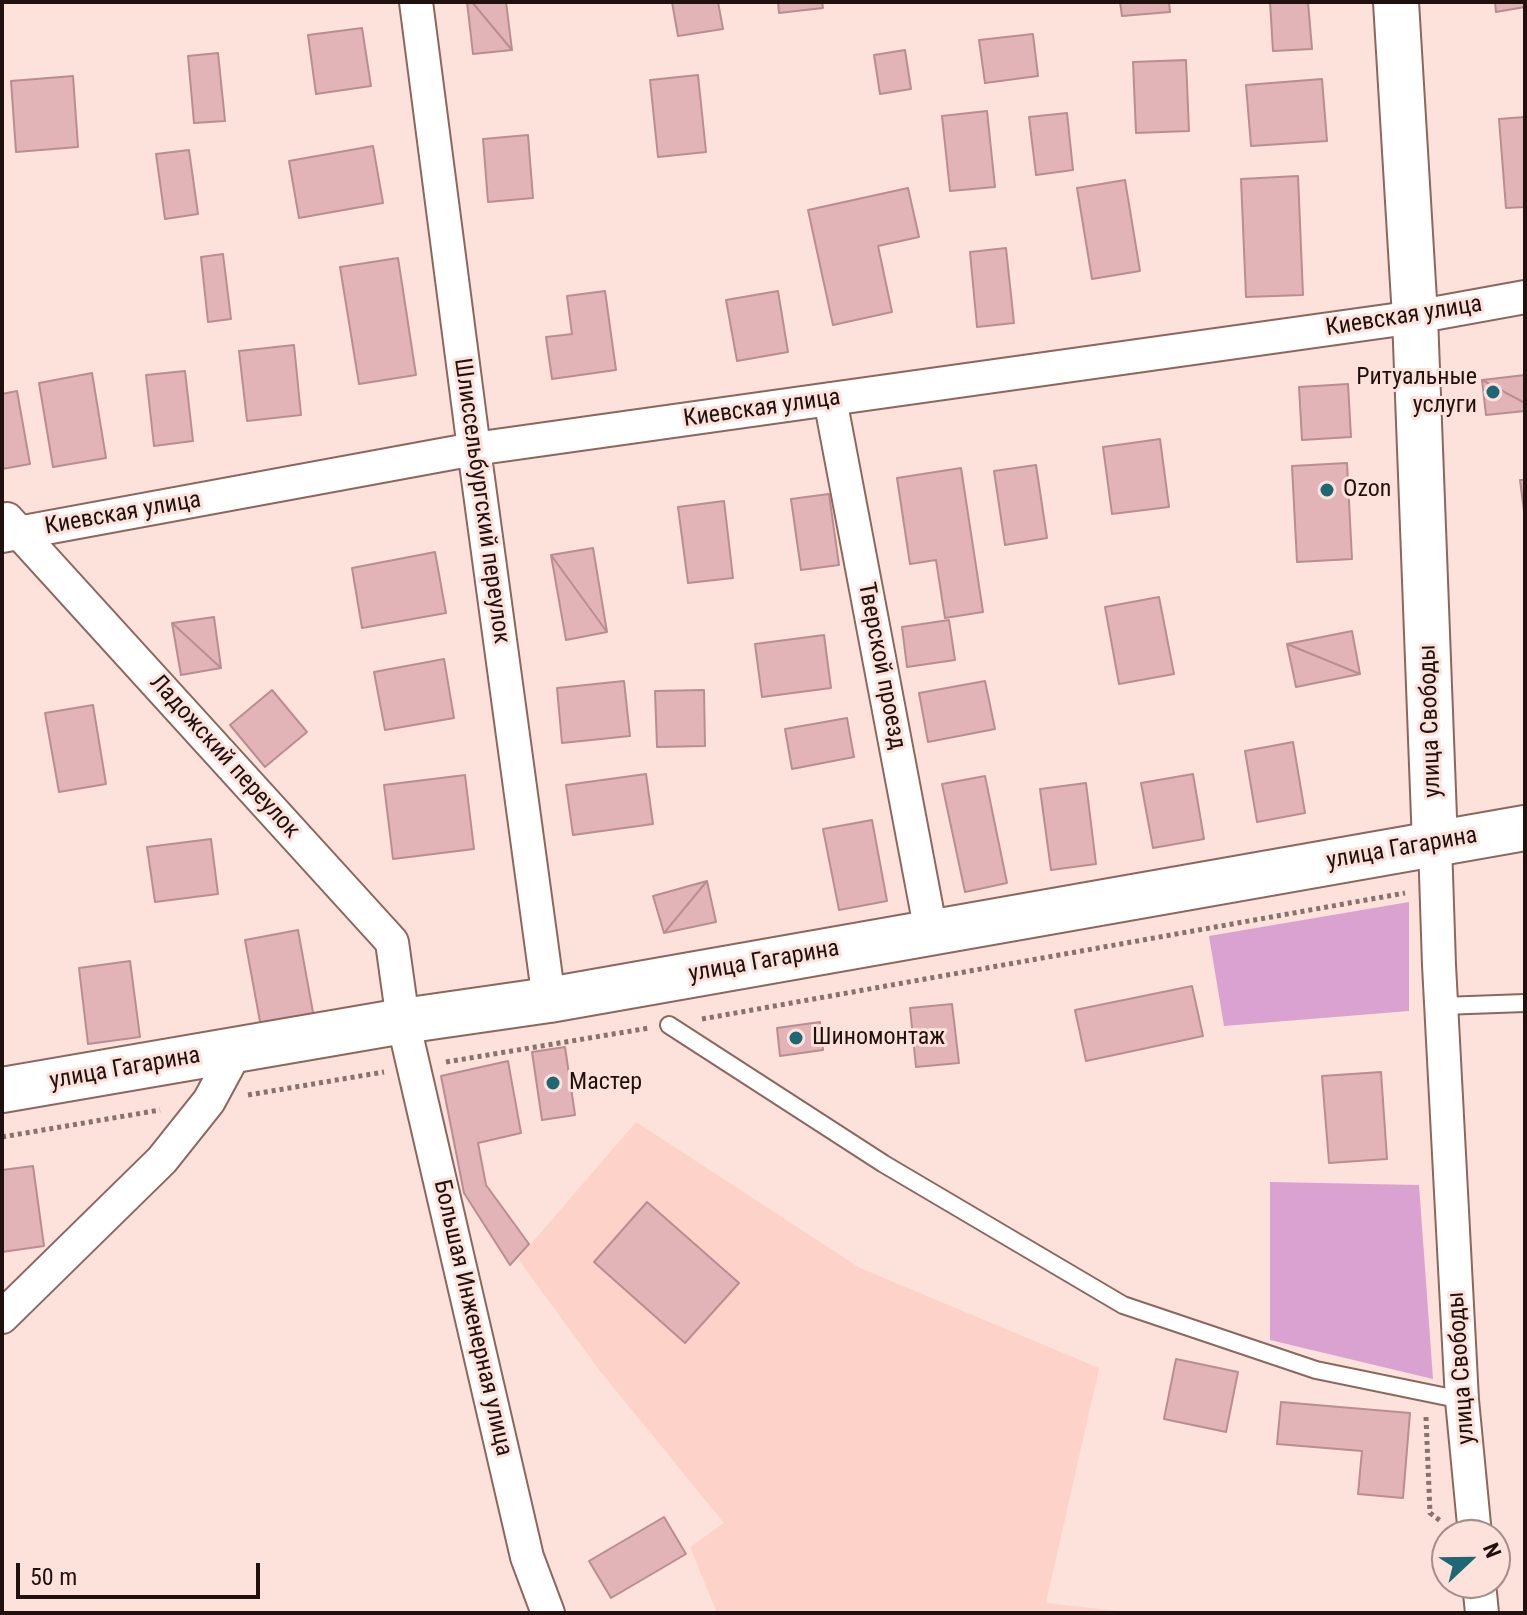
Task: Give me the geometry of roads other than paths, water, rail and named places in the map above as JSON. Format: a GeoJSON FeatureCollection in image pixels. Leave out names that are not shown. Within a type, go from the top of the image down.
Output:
{"type":"FeatureCollection","features":[{"type":"Feature","properties":{"kind":"street","name":"Шлиссельбургский переулок"},"geometry":{"type":"LineString","coordinates":[[416,2],[549,1000]]}},
{"type":"Feature","properties":{"kind":"street","name":"улица Свободы"},"geometry":{"type":"LineString","coordinates":[[1396,2],[1415,317],[1442,1006],[1462,1400],[1462,1519]]}},
{"type":"Feature","properties":{"kind":"street","name":"Киевская улица"},"geometry":{"type":"LineString","coordinates":[[8,528],[474,449],[1415,317],[1525,297]]}},
{"type":"Feature","properties":{"kind":"street","name":"Тверской проезд"},"geometry":{"type":"LineString","coordinates":[[830,399],[931,932]]}},
{"type":"Feature","properties":{"kind":"street","name":"Ладожский переулок"},"geometry":{"type":"LineString","coordinates":[[8,528],[392,942],[403,1021]]}},
{"type":"Feature","properties":{"kind":"street","name":"улица Гагарина"},"geometry":{"type":"LineString","coordinates":[[2,1090],[403,1021],[549,1000],[1525,828]]}},
{"type":"Feature","properties":{"kind":"street","name":"Большая Инженерная улица"},"geometry":{"type":"LineString","coordinates":[[403,1021],[527,1557],[548,1613]]}},
{"type":"Feature","properties":{"kind":"street"},"geometry":{"type":"LineString","coordinates":[[2,1317],[162,1160],[209,1101],[236,1051]]}},
{"type":"Feature","properties":{"kind":"lane"},"geometry":{"type":"LineString","coordinates":[[1442,1006],[1525,1003]]}},
{"type":"Feature","properties":{"kind":"lane"},"geometry":{"type":"LineString","coordinates":[[669,1025],[884,1164],[1123,1305],[1316,1370],[1462,1400]]}},
{"type":"Feature","properties":{"kind":"place","name":"Ритуальные услуги"},"geometry":{"type":"Point","coordinates":[1493,392]}},
{"type":"Feature","properties":{"kind":"place","name":"Ozon"},"geometry":{"type":"Point","coordinates":[1327,490]}},
{"type":"Feature","properties":{"kind":"place","name":"Шиномонтаж"},"geometry":{"type":"Point","coordinates":[796,1038]}},
{"type":"Feature","properties":{"kind":"place","name":"Мастер"},"geometry":{"type":"Point","coordinates":[553,1083]}}]}
